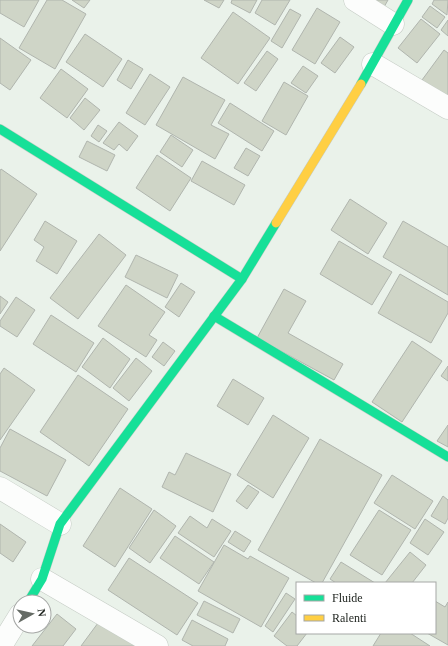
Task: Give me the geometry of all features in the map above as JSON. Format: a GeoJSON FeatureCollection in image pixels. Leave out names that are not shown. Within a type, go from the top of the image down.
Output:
{"type":"FeatureCollection","features":[{"type":"Feature","properties":{"kind":"street"},"geometry":{"type":"LineString","coordinates":[[355,0],[393,24]]}},
{"type":"Feature","properties":{"kind":"street"},"geometry":{"type":"LineString","coordinates":[[33,594],[42,579],[60,524],[242,278],[373,64],[393,24],[408,0]]}},
{"type":"Feature","properties":{"kind":"street"},"geometry":{"type":"LineString","coordinates":[[373,64],[448,108]]}},
{"type":"Feature","properties":{"kind":"street"},"geometry":{"type":"LineString","coordinates":[[0,129],[242,278]]}},
{"type":"Feature","properties":{"kind":"street"},"geometry":{"type":"LineString","coordinates":[[214,316],[448,457]]}},
{"type":"Feature","properties":{"kind":"street"},"geometry":{"type":"LineString","coordinates":[[0,488],[60,524]]}},
{"type":"Feature","properties":{"kind":"street"},"geometry":{"type":"LineString","coordinates":[[42,579],[157,646]]}},
{"type":"Feature","properties":{"kind":"street"},"geometry":{"type":"LineString","coordinates":[[1,646],[12,628]]}},
{"type":"Feature","properties":{"kind":"building"},"geometry":{"type":"Polygon","coordinates":[[[0,0],[39,0],[24,27],[0,13],[0,0]]]}},
{"type":"Feature","properties":{"kind":"building"},"geometry":{"type":"Polygon","coordinates":[[[47,0],[62,0],[86,14],[55,69],[19,48],[47,0]]]}},
{"type":"Feature","properties":{"kind":"building"},"geometry":{"type":"Polygon","coordinates":[[[72,0],[90,0],[84,8],[72,0]]]}},
{"type":"Feature","properties":{"kind":"building"},"geometry":{"type":"Polygon","coordinates":[[[204,0],[224,0],[219,8],[204,0]]]}},
{"type":"Feature","properties":{"kind":"building"},"geometry":{"type":"Polygon","coordinates":[[[232,0],[257,0],[250,13],[231,3],[232,0]]]}},
{"type":"Feature","properties":{"kind":"building"},"geometry":{"type":"Polygon","coordinates":[[[262,0],[290,0],[275,25],[255,13],[262,0]]]}},
{"type":"Feature","properties":{"kind":"building"},"geometry":{"type":"Polygon","coordinates":[[[373,0],[388,0],[384,7],[373,0]]]}},
{"type":"Feature","properties":{"kind":"building"},"geometry":{"type":"Polygon","coordinates":[[[434,0],[448,0],[447,15],[432,4],[434,0]]]}},
{"type":"Feature","properties":{"kind":"building"},"geometry":{"type":"Polygon","coordinates":[[[430,6],[445,17],[437,28],[422,17],[430,6]]]}},
{"type":"Feature","properties":{"kind":"building"},"geometry":{"type":"Polygon","coordinates":[[[317,8],[340,22],[315,64],[292,50],[317,8]]]}},
{"type":"Feature","properties":{"kind":"building"},"geometry":{"type":"Polygon","coordinates":[[[290,9],[301,15],[282,48],[271,41],[290,9]]]}},
{"type":"Feature","properties":{"kind":"building"},"geometry":{"type":"Polygon","coordinates":[[[233,12],[270,38],[238,84],[201,58],[233,12]]]}},
{"type":"Feature","properties":{"kind":"building"},"geometry":{"type":"Polygon","coordinates":[[[421,19],[440,34],[417,63],[398,48],[421,19]]]}},
{"type":"Feature","properties":{"kind":"building"},"geometry":{"type":"Polygon","coordinates":[[[448,20],[448,36],[441,30],[448,20]]]}},
{"type":"Feature","properties":{"kind":"building"},"geometry":{"type":"Polygon","coordinates":[[[85,34],[122,59],[103,87],[66,62],[85,34]]]}},
{"type":"Feature","properties":{"kind":"building"},"geometry":{"type":"Polygon","coordinates":[[[340,37],[354,47],[335,73],[321,63],[340,37]]]}},
{"type":"Feature","properties":{"kind":"building"},"geometry":{"type":"Polygon","coordinates":[[[0,38],[31,60],[10,90],[0,83],[0,38]]]}},
{"type":"Feature","properties":{"kind":"building"},"geometry":{"type":"Polygon","coordinates":[[[444,50],[448,53],[448,100],[422,80],[444,50]]]}},
{"type":"Feature","properties":{"kind":"building"},"geometry":{"type":"Polygon","coordinates":[[[267,51],[278,59],[256,91],[244,83],[267,51]]]}},
{"type":"Feature","properties":{"kind":"building"},"geometry":{"type":"Polygon","coordinates":[[[128,60],[143,69],[131,89],[117,80],[128,60]]]}},
{"type":"Feature","properties":{"kind":"building"},"geometry":{"type":"Polygon","coordinates":[[[303,66],[318,76],[306,93],[291,83],[303,66]]]}},
{"type":"Feature","properties":{"kind":"building"},"geometry":{"type":"Polygon","coordinates":[[[61,69],[88,89],[67,118],[40,98],[61,69]]]}},
{"type":"Feature","properties":{"kind":"building"},"geometry":{"type":"Polygon","coordinates":[[[150,74],[170,87],[145,125],[126,113],[150,74]]]}},
{"type":"Feature","properties":{"kind":"building"},"geometry":{"type":"Polygon","coordinates":[[[183,77],[225,100],[211,125],[229,134],[215,159],[156,125],[183,77]]]}},
{"type":"Feature","properties":{"kind":"building"},"geometry":{"type":"Polygon","coordinates":[[[284,82],[308,96],[286,135],[262,121],[284,82]]]}},
{"type":"Feature","properties":{"kind":"building"},"geometry":{"type":"Polygon","coordinates":[[[85,98],[100,110],[84,130],[70,118],[85,98]]]}},
{"type":"Feature","properties":{"kind":"building"},"geometry":{"type":"Polygon","coordinates":[[[230,103],[274,131],[262,151],[218,123],[230,103]]]}},
{"type":"Feature","properties":{"kind":"building"},"geometry":{"type":"Polygon","coordinates":[[[119,122],[138,136],[127,151],[119,144],[114,150],[103,143],[119,122]]]}},
{"type":"Feature","properties":{"kind":"building"},"geometry":{"type":"Polygon","coordinates":[[[98,125],[107,131],[99,142],[91,136],[98,125]]]}},
{"type":"Feature","properties":{"kind":"building"},"geometry":{"type":"Polygon","coordinates":[[[171,135],[193,150],[182,167],[160,152],[171,135]]]}},
{"type":"Feature","properties":{"kind":"building"},"geometry":{"type":"Polygon","coordinates":[[[87,141],[115,155],[107,171],[79,157],[87,141]]]}},
{"type":"Feature","properties":{"kind":"building"},"geometry":{"type":"Polygon","coordinates":[[[246,148],[260,156],[248,176],[234,168],[246,148]]]}},
{"type":"Feature","properties":{"kind":"building"},"geometry":{"type":"Polygon","coordinates":[[[157,155],[191,178],[170,211],[136,188],[157,155]]]}},
{"type":"Feature","properties":{"kind":"building"},"geometry":{"type":"Polygon","coordinates":[[[202,161],[245,185],[234,205],[191,181],[202,161]]]}},
{"type":"Feature","properties":{"kind":"building"},"geometry":{"type":"Polygon","coordinates":[[[1,169],[37,194],[0,251],[0,171],[1,169]]]}},
{"type":"Feature","properties":{"kind":"building"},"geometry":{"type":"Polygon","coordinates":[[[350,199],[387,223],[368,254],[331,230],[350,199]]]}},
{"type":"Feature","properties":{"kind":"building"},"geometry":{"type":"Polygon","coordinates":[[[45,221],[77,241],[57,274],[36,261],[44,247],[34,240],[45,221]]]}},
{"type":"Feature","properties":{"kind":"building"},"geometry":{"type":"Polygon","coordinates":[[[403,221],[448,247],[448,295],[383,257],[403,221]]]}},
{"type":"Feature","properties":{"kind":"building"},"geometry":{"type":"Polygon","coordinates":[[[99,234],[126,255],[78,319],[50,298],[99,234]]]}},
{"type":"Feature","properties":{"kind":"building"},"geometry":{"type":"Polygon","coordinates":[[[339,241],[392,272],[372,305],[320,274],[339,241]]]}},
{"type":"Feature","properties":{"kind":"building"},"geometry":{"type":"Polygon","coordinates":[[[136,255],[178,275],[167,298],[125,277],[136,255]]]}},
{"type":"Feature","properties":{"kind":"building"},"geometry":{"type":"Polygon","coordinates":[[[400,274],[448,302],[448,313],[431,343],[378,313],[400,274]]]}},
{"type":"Feature","properties":{"kind":"building"},"geometry":{"type":"Polygon","coordinates":[[[181,283],[195,292],[179,317],[165,307],[181,283]]]}},
{"type":"Feature","properties":{"kind":"building"},"geometry":{"type":"Polygon","coordinates":[[[126,285],[165,312],[149,335],[157,340],[146,357],[98,326],[126,285]]]}},
{"type":"Feature","properties":{"kind":"building"},"geometry":{"type":"Polygon","coordinates":[[[284,289],[306,301],[288,333],[343,364],[334,380],[257,338],[284,289]]]}},
{"type":"Feature","properties":{"kind":"building"},"geometry":{"type":"Polygon","coordinates":[[[0,296],[8,302],[0,314],[0,296]]]}},
{"type":"Feature","properties":{"kind":"building"},"geometry":{"type":"Polygon","coordinates":[[[16,297],[35,310],[17,337],[0,326],[0,321],[16,297]]]}},
{"type":"Feature","properties":{"kind":"building"},"geometry":{"type":"Polygon","coordinates":[[[51,315],[94,343],[76,372],[33,344],[51,315]]]}},
{"type":"Feature","properties":{"kind":"building"},"geometry":{"type":"Polygon","coordinates":[[[103,338],[130,359],[110,388],[82,367],[103,338]]]}},
{"type":"Feature","properties":{"kind":"building"},"geometry":{"type":"Polygon","coordinates":[[[412,341],[442,361],[402,422],[372,402],[412,341]]]}},
{"type":"Feature","properties":{"kind":"building"},"geometry":{"type":"Polygon","coordinates":[[[163,342],[175,351],[164,366],[152,357],[163,342]]]}},
{"type":"Feature","properties":{"kind":"building"},"geometry":{"type":"Polygon","coordinates":[[[136,358],[152,371],[129,401],[113,388],[136,358]]]}},
{"type":"Feature","properties":{"kind":"building"},"geometry":{"type":"Polygon","coordinates":[[[448,366],[448,381],[441,376],[448,366]]]}},
{"type":"Feature","properties":{"kind":"building"},"geometry":{"type":"Polygon","coordinates":[[[4,368],[35,390],[0,440],[0,374],[4,368]]]}},
{"type":"Feature","properties":{"kind":"building"},"geometry":{"type":"Polygon","coordinates":[[[78,375],[128,409],[89,466],[40,432],[78,375]]]}},
{"type":"Feature","properties":{"kind":"building"},"geometry":{"type":"Polygon","coordinates":[[[233,379],[264,398],[248,425],[217,406],[233,379]]]}},
{"type":"Feature","properties":{"kind":"building"},"geometry":{"type":"Polygon","coordinates":[[[273,415],[309,438],[273,498],[237,475],[273,415]]]}},
{"type":"Feature","properties":{"kind":"building"},"geometry":{"type":"Polygon","coordinates":[[[448,425],[448,447],[437,441],[448,425]]]}},
{"type":"Feature","properties":{"kind":"building"},"geometry":{"type":"Polygon","coordinates":[[[10,429],[66,460],[47,496],[0,471],[0,448],[10,429]]]}},
{"type":"Feature","properties":{"kind":"building"},"geometry":{"type":"Polygon","coordinates":[[[320,439],[382,475],[323,582],[314,582],[258,550],[320,439]]]}},
{"type":"Feature","properties":{"kind":"building"},"geometry":{"type":"Polygon","coordinates":[[[186,453],[231,474],[213,512],[162,487],[169,472],[175,475],[186,453]]]}},
{"type":"Feature","properties":{"kind":"building"},"geometry":{"type":"Polygon","coordinates":[[[392,475],[433,501],[415,529],[374,503],[392,475]]]}},
{"type":"Feature","properties":{"kind":"building"},"geometry":{"type":"Polygon","coordinates":[[[248,485],[259,492],[247,509],[236,501],[248,485]]]}},
{"type":"Feature","properties":{"kind":"building"},"geometry":{"type":"Polygon","coordinates":[[[120,488],[152,509],[115,567],[83,546],[120,488]]]}},
{"type":"Feature","properties":{"kind":"building"},"geometry":{"type":"Polygon","coordinates":[[[443,496],[448,500],[448,518],[445,524],[431,516],[443,496]]]}},
{"type":"Feature","properties":{"kind":"building"},"geometry":{"type":"Polygon","coordinates":[[[154,510],[176,526],[150,563],[129,548],[154,510]]]}},
{"type":"Feature","properties":{"kind":"building"},"geometry":{"type":"Polygon","coordinates":[[[379,510],[411,530],[382,575],[350,555],[379,510]]]}},
{"type":"Feature","properties":{"kind":"building"},"geometry":{"type":"Polygon","coordinates":[[[190,516],[207,528],[212,519],[231,531],[214,557],[178,533],[190,516]]]}},
{"type":"Feature","properties":{"kind":"building"},"geometry":{"type":"Polygon","coordinates":[[[425,519],[444,532],[428,555],[410,543],[425,519]]]}},
{"type":"Feature","properties":{"kind":"building"},"geometry":{"type":"Polygon","coordinates":[[[0,524],[26,542],[13,562],[0,553],[0,524]]]}},
{"type":"Feature","properties":{"kind":"building"},"geometry":{"type":"Polygon","coordinates":[[[235,531],[251,541],[244,552],[228,542],[235,531]]]}},
{"type":"Feature","properties":{"kind":"building"},"geometry":{"type":"Polygon","coordinates":[[[175,536],[214,562],[199,584],[160,558],[175,536]]]}},
{"type":"Feature","properties":{"kind":"building"},"geometry":{"type":"Polygon","coordinates":[[[224,545],[248,559],[250,556],[289,578],[261,627],[198,591],[224,545]]]}},
{"type":"Feature","properties":{"kind":"building"},"geometry":{"type":"Polygon","coordinates":[[[410,552],[426,565],[413,582],[386,582],[410,552]]]}},
{"type":"Feature","properties":{"kind":"building"},"geometry":{"type":"Polygon","coordinates":[[[129,558],[198,603],[177,635],[108,590],[129,558]]]}},
{"type":"Feature","properties":{"kind":"building"},"geometry":{"type":"Polygon","coordinates":[[[341,562],[373,582],[334,582],[330,579],[341,562]]]}},
{"type":"Feature","properties":{"kind":"building"},"geometry":{"type":"Polygon","coordinates":[[[286,593],[295,599],[273,632],[265,626],[286,593]]]}},
{"type":"Feature","properties":{"kind":"building"},"geometry":{"type":"Polygon","coordinates":[[[204,601],[240,619],[233,633],[197,615],[204,601]]]}},
{"type":"Feature","properties":{"kind":"building"},"geometry":{"type":"Polygon","coordinates":[[[436,602],[445,607],[448,602],[448,645],[429,634],[436,634],[436,602]]]}},
{"type":"Feature","properties":{"kind":"building"},"geometry":{"type":"Polygon","coordinates":[[[292,612],[296,615],[296,634],[306,634],[297,646],[287,646],[274,636],[292,612]]]}},
{"type":"Feature","properties":{"kind":"building"},"geometry":{"type":"Polygon","coordinates":[[[57,614],[76,629],[63,646],[32,646],[41,634],[52,634],[52,620],[57,614]]]}},
{"type":"Feature","properties":{"kind":"building"},"geometry":{"type":"Polygon","coordinates":[[[192,620],[228,639],[225,646],[193,646],[182,640],[192,620]]]}},
{"type":"Feature","properties":{"kind":"building"},"geometry":{"type":"Polygon","coordinates":[[[98,623],[137,646],[81,646],[98,623]]]}},
{"type":"Feature","properties":{"kind":"building"},"geometry":{"type":"Polygon","coordinates":[[[380,634],[412,634],[430,646],[373,646],[380,634]]]}},
{"type":"Feature","properties":{"kind":"traffic: fast"},"geometry":{"type":"LineString","coordinates":[[361,84],[408,0]]}},
{"type":"Feature","properties":{"kind":"traffic: fast"},"geometry":{"type":"LineString","coordinates":[[0,129],[242,279]]}},
{"type":"Feature","properties":{"kind":"traffic: fast"},"geometry":{"type":"LineString","coordinates":[[33,594],[42,579],[60,524],[242,279],[276,223]]}},
{"type":"Feature","properties":{"kind":"traffic: fast"},"geometry":{"type":"LineString","coordinates":[[214,316],[448,457]]}},
{"type":"Feature","properties":{"kind":"traffic: slow"},"geometry":{"type":"LineString","coordinates":[[276,223],[361,84]]}}]}
